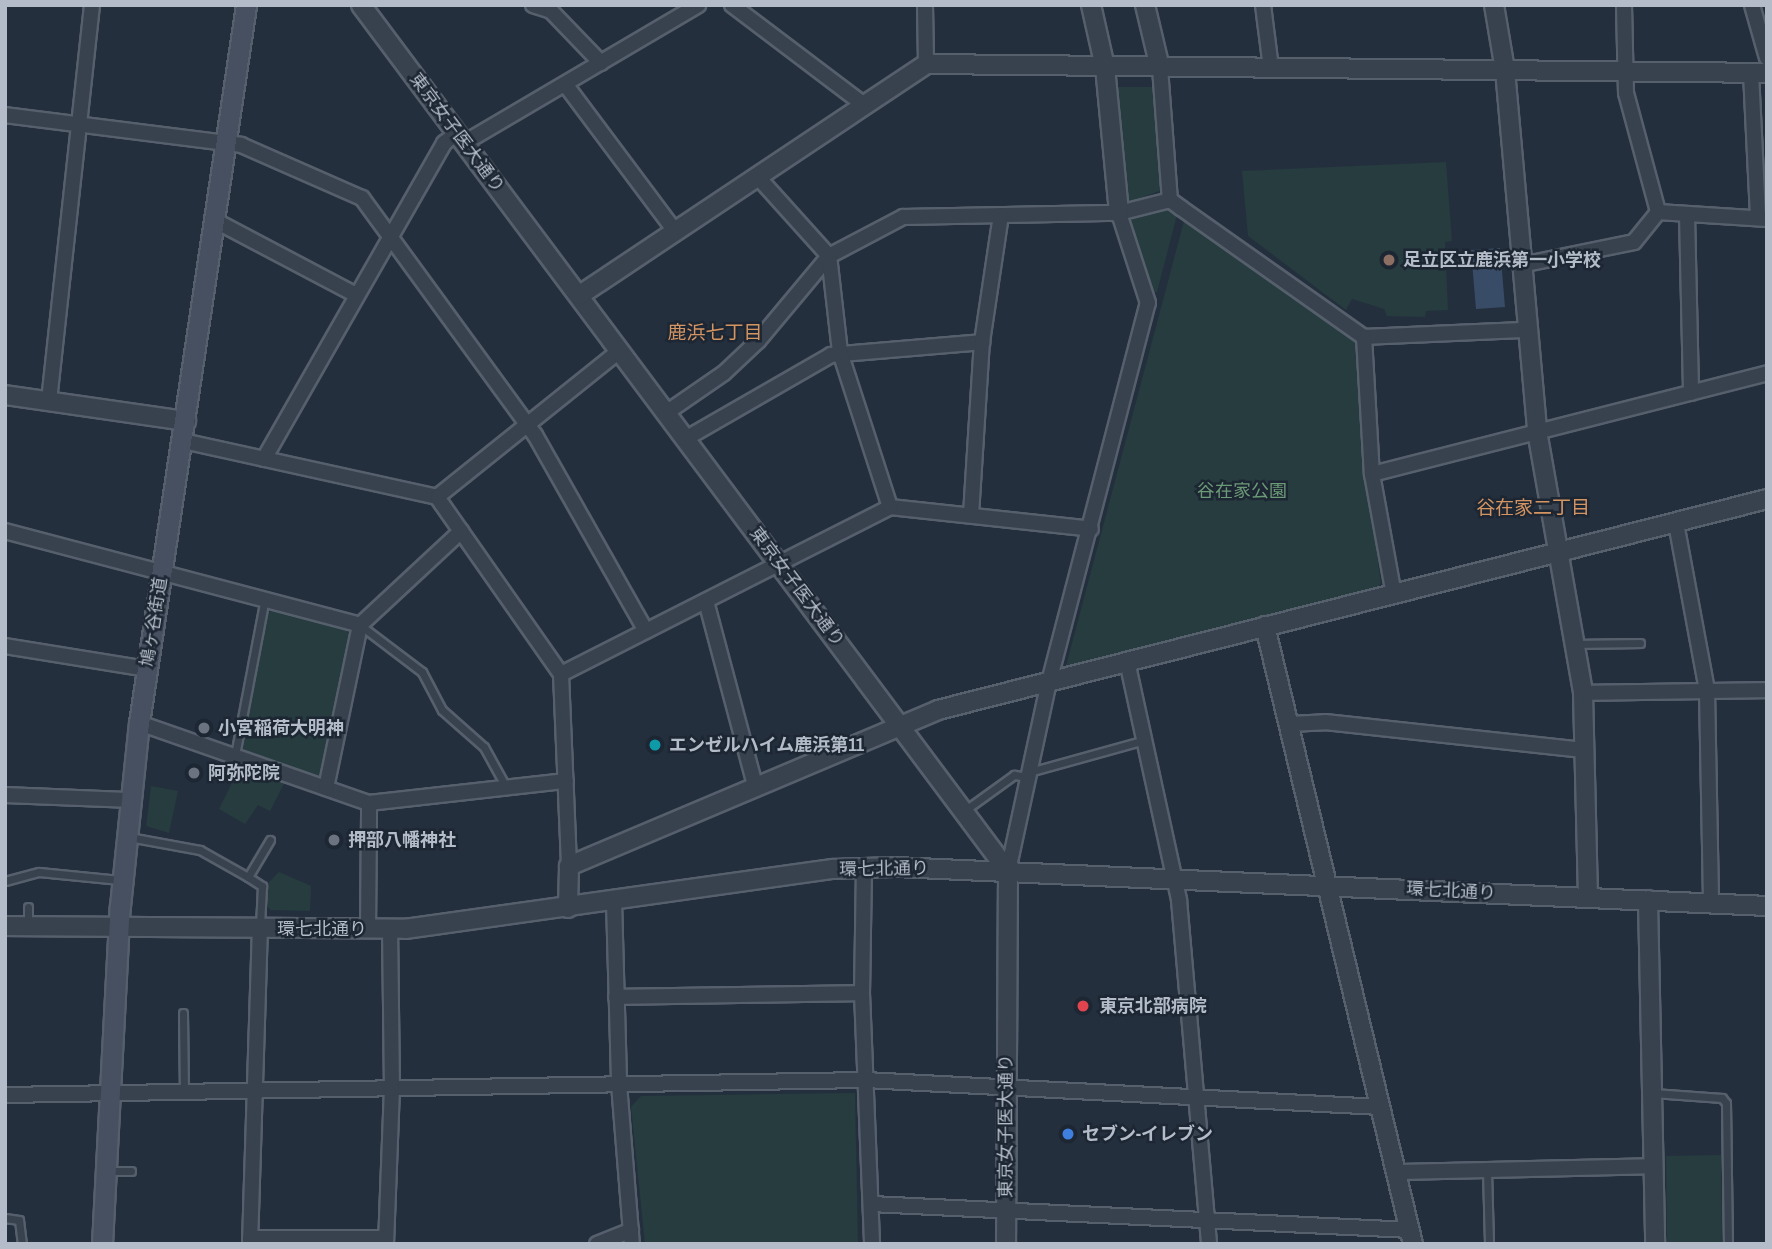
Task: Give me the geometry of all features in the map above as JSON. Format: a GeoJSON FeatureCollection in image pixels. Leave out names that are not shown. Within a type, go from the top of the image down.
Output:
{"type":"FeatureCollection","features":[{"type":"Feature","properties":{"kind":"main road","name":"鳩ヶ谷街道"},"geometry":{"type":"LineString","coordinates":[[102,1244],[119,928],[139,723],[246,5]]}},
{"type":"Feature","properties":{"kind":"street"},"geometry":{"type":"LineString","coordinates":[[49,401],[92,5]]}},
{"type":"Feature","properties":{"kind":"street","name":"東京女子医大通り"},"geometry":{"type":"LineString","coordinates":[[361,5],[1008,871],[1006,1244]]}},
{"type":"Feature","properties":{"kind":"street"},"geometry":{"type":"LineString","coordinates":[[533,5],[551,11],[601,63]]}},
{"type":"Feature","properties":{"kind":"street"},"geometry":{"type":"LineString","coordinates":[[264,459],[444,143],[460,138],[565,84],[698,5]]}},
{"type":"Feature","properties":{"kind":"street"},"geometry":{"type":"LineString","coordinates":[[732,5],[864,105]]}},
{"type":"Feature","properties":{"kind":"street"},"geometry":{"type":"LineString","coordinates":[[925,5],[926,64]]}},
{"type":"Feature","properties":{"kind":"street"},"geometry":{"type":"LineString","coordinates":[[1008,871],[1032,774],[1049,682],[1148,303],[1119,213],[1105,67],[1091,5]]}},
{"type":"Feature","properties":{"kind":"street"},"geometry":{"type":"LineString","coordinates":[[1145,5],[1160,68],[1170,200]]}},
{"type":"Feature","properties":{"kind":"street"},"geometry":{"type":"LineString","coordinates":[[1263,5],[1271,68]]}},
{"type":"Feature","properties":{"kind":"street"},"geometry":{"type":"LineString","coordinates":[[1494,5],[1504,70],[1537,432],[1583,693],[1588,897]]}},
{"type":"Feature","properties":{"kind":"street"},"geometry":{"type":"LineString","coordinates":[[1624,5],[1626,93],[1658,212]]}},
{"type":"Feature","properties":{"kind":"street"},"geometry":{"type":"LineString","coordinates":[[1752,5],[1767,58]]}},
{"type":"Feature","properties":{"kind":"street"},"geometry":{"type":"LineString","coordinates":[[580,295],[926,64],[1759,73],[1762,218],[1658,212]]}},
{"type":"Feature","properties":{"kind":"street"},"geometry":{"type":"LineString","coordinates":[[565,84],[675,231]]}},
{"type":"Feature","properties":{"kind":"street"},"geometry":{"type":"LineString","coordinates":[[5,115],[242,145],[362,198],[527,425],[646,631]]}},
{"type":"Feature","properties":{"kind":"street"},"geometry":{"type":"LineString","coordinates":[[757,176],[829,256],[839,352],[890,507]]}},
{"type":"Feature","properties":{"kind":"street"},"geometry":{"type":"LineString","coordinates":[[666,413],[724,373],[758,341],[829,256],[903,217],[1119,213],[1170,200],[1364,337],[1527,330]]}},
{"type":"Feature","properties":{"kind":"street"},"geometry":{"type":"LineString","coordinates":[[1521,265],[1634,242],[1658,212]]}},
{"type":"Feature","properties":{"kind":"street"},"geometry":{"type":"LineString","coordinates":[[1687,214],[1691,393]]}},
{"type":"Feature","properties":{"kind":"street"},"geometry":{"type":"LineString","coordinates":[[971,515],[982,342],[1001,215]]}},
{"type":"Feature","properties":{"kind":"street"},"geometry":{"type":"LineString","coordinates":[[214,220],[356,295]]}},
{"type":"Feature","properties":{"kind":"street"},"geometry":{"type":"LineString","coordinates":[[1364,337],[1372,474],[1394,595]]}},
{"type":"Feature","properties":{"kind":"street"},"geometry":{"type":"LineString","coordinates":[[685,439],[839,352],[982,342]]}},
{"type":"Feature","properties":{"kind":"street"},"geometry":{"type":"LineString","coordinates":[[437,497],[619,351]]}},
{"type":"Feature","properties":{"kind":"street"},"geometry":{"type":"LineString","coordinates":[[1372,474],[1767,373]]}},
{"type":"Feature","properties":{"kind":"street"},"geometry":{"type":"LineString","coordinates":[[5,395],[186,421]]}},
{"type":"Feature","properties":{"kind":"street"},"geometry":{"type":"LineString","coordinates":[[183,441],[437,497],[561,674],[569,866],[568,908]]}},
{"type":"Feature","properties":{"kind":"street"},"geometry":{"type":"LineString","coordinates":[[569,866],[755,785],[938,710],[1767,499]]}},
{"type":"Feature","properties":{"kind":"street"},"geometry":{"type":"LineString","coordinates":[[561,674],[890,507],[1091,529]]}},
{"type":"Feature","properties":{"kind":"street"},"geometry":{"type":"LineString","coordinates":[[1676,523],[1707,691],[1711,903]]}},
{"type":"Feature","properties":{"kind":"street"},"geometry":{"type":"LineString","coordinates":[[5,531],[360,625]]}},
{"type":"Feature","properties":{"kind":"street"},"geometry":{"type":"LineString","coordinates":[[326,788],[360,625],[461,531]]}},
{"type":"Feature","properties":{"kind":"street"},"geometry":{"type":"LineString","coordinates":[[706,601],[755,785]]}},
{"type":"Feature","properties":{"kind":"street"},"geometry":{"type":"LineString","coordinates":[[871,1204],[1208,1220],[1411,1237],[1265,626]]}},
{"type":"Feature","properties":{"kind":"street"},"geometry":{"type":"LineString","coordinates":[[5,646],[147,669]]}},
{"type":"Feature","properties":{"kind":"street"},"geometry":{"type":"LineString","coordinates":[[1127,661],[1175,878],[1198,1098],[1209,1244]]}},
{"type":"Feature","properties":{"kind":"street"},"geometry":{"type":"LineString","coordinates":[[1583,693],[1767,690]]}},
{"type":"Feature","properties":{"kind":"street"},"geometry":{"type":"LineString","coordinates":[[1290,724],[1325,722],[1583,750]]}},
{"type":"Feature","properties":{"kind":"street"},"geometry":{"type":"LineString","coordinates":[[139,723],[369,803],[566,781]]}},
{"type":"Feature","properties":{"kind":"street"},"geometry":{"type":"LineString","coordinates":[[5,795],[132,800]]}},
{"type":"Feature","properties":{"kind":"street"},"geometry":{"type":"LineString","coordinates":[[368,930],[369,803]]}},
{"type":"Feature","properties":{"kind":"street"},"geometry":{"type":"LineString","coordinates":[[863,867],[862,993],[872,1244]]}},
{"type":"Feature","properties":{"kind":"street","name":"環七北通り"},"geometry":{"type":"LineString","coordinates":[[5,926],[390,930],[863,867],[1175,878],[1767,906]]}},
{"type":"Feature","properties":{"kind":"street"},"geometry":{"type":"LineString","coordinates":[[1648,900],[1655,1244]]}},
{"type":"Feature","properties":{"kind":"street"},"geometry":{"type":"LineString","coordinates":[[597,1244],[632,1237],[619,1084],[614,901]]}},
{"type":"Feature","properties":{"kind":"street"},"geometry":{"type":"LineString","coordinates":[[260,929],[255,1092],[249,1169],[250,1241],[386,1241],[392,1089],[390,930]]}},
{"type":"Feature","properties":{"kind":"street"},"geometry":{"type":"LineString","coordinates":[[616,997],[862,993]]}},
{"type":"Feature","properties":{"kind":"street"},"geometry":{"type":"LineString","coordinates":[[5,1095],[184,1094],[865,1080],[1381,1107]]}},
{"type":"Feature","properties":{"kind":"street"},"geometry":{"type":"LineString","coordinates":[[1396,1172],[1654,1166]]}},
{"type":"Feature","properties":{"kind":"lane"},"geometry":{"type":"LineString","coordinates":[[235,755],[265,598]]}},
{"type":"Feature","properties":{"kind":"lane"},"geometry":{"type":"LineString","coordinates":[[360,625],[422,672],[442,710],[484,747],[506,787]]}},
{"type":"Feature","properties":{"kind":"lane"},"geometry":{"type":"LineString","coordinates":[[1574,644],[1640,643]]}},
{"type":"Feature","properties":{"kind":"lane"},"geometry":{"type":"LineString","coordinates":[[964,811],[1014,775],[1032,774],[1145,740]]}},
{"type":"Feature","properties":{"kind":"lane"},"geometry":{"type":"LineString","coordinates":[[129,837],[200,850],[262,886],[260,929]]}},
{"type":"Feature","properties":{"kind":"lane"},"geometry":{"type":"LineString","coordinates":[[248,877],[270,840]]}},
{"type":"Feature","properties":{"kind":"lane"},"geometry":{"type":"LineString","coordinates":[[5,880],[39,872],[124,880]]}},
{"type":"Feature","properties":{"kind":"lane"},"geometry":{"type":"LineString","coordinates":[[28,907],[28,926]]}},
{"type":"Feature","properties":{"kind":"lane"},"geometry":{"type":"LineString","coordinates":[[183,1013],[184,1094]]}},
{"type":"Feature","properties":{"kind":"lane"},"geometry":{"type":"LineString","coordinates":[[1652,1093],[1722,1098],[1726,1103],[1728,1244]]}},
{"type":"Feature","properties":{"kind":"lane"},"geometry":{"type":"LineString","coordinates":[[107,1171],[131,1171]]}},
{"type":"Feature","properties":{"kind":"lane"},"geometry":{"type":"LineString","coordinates":[[1487,1171],[1489,1244]]}},
{"type":"Feature","properties":{"kind":"lane"},"geometry":{"type":"LineString","coordinates":[[5,1218],[19,1220],[22,1244]]}},
{"type":"Feature","properties":{"kind":"green space"},"geometry":{"type":"Polygon","coordinates":[[[1117,87],[1152,87],[1162,190],[1130,202],[1125,196],[1117,87]]]}},
{"type":"Feature","properties":{"kind":"green space"},"geometry":{"type":"Polygon","coordinates":[[[1446,162],[1452,241],[1445,242],[1448,310],[1426,311],[1425,317],[1387,316],[1384,309],[1352,299],[1346,310],[1248,236],[1242,171],[1446,162]]]}},
{"type":"Feature","properties":{"kind":"green space"},"geometry":{"type":"Polygon","coordinates":[[[1168,208],[1177,215],[1157,292],[1153,292],[1129,225],[1132,218],[1168,208]]]}},
{"type":"Feature","properties":{"kind":"green space","name":"谷在家公園"},"geometry":{"type":"Polygon","coordinates":[[[1184,221],[1356,340],[1365,469],[1381,583],[1378,587],[1066,666],[1184,221]]]}},
{"type":"Feature","properties":{"kind":"green space"},"geometry":{"type":"Polygon","coordinates":[[[274,609],[345,628],[350,635],[322,774],[315,777],[246,753],[242,746],[267,614],[274,609]]]}},
{"type":"Feature","properties":{"kind":"green space"},"geometry":{"type":"Polygon","coordinates":[[[240,767],[285,782],[270,811],[258,805],[245,824],[219,809],[240,767]]]}},
{"type":"Feature","properties":{"kind":"green space"},"geometry":{"type":"Polygon","coordinates":[[[151,786],[178,791],[169,833],[146,826],[151,786]]]}},
{"type":"Feature","properties":{"kind":"green space"},"geometry":{"type":"Polygon","coordinates":[[[279,872],[311,886],[310,911],[271,910],[266,906],[269,882],[279,872]]]}},
{"type":"Feature","properties":{"kind":"green space"},"geometry":{"type":"Polygon","coordinates":[[[855,1093],[858,1244],[645,1244],[631,1107],[641,1096],[855,1093]]]}},
{"type":"Feature","properties":{"kind":"green space"},"geometry":{"type":"Polygon","coordinates":[[[1721,1155],[1722,1244],[1667,1244],[1666,1156],[1721,1155]]]}},
{"type":"Feature","properties":{"kind":"water"},"geometry":{"type":"Polygon","coordinates":[[[1500,248],[1505,307],[1476,309],[1471,250],[1500,248]]]}},
{"type":"Feature","properties":{"kind":"place","name":"足立区立鹿浜第一小学校"},"geometry":{"type":"Point","coordinates":[1389,260]}},
{"type":"Feature","properties":{"kind":"place","name":"小宮稲荷大明神"},"geometry":{"type":"Point","coordinates":[204,728]}},
{"type":"Feature","properties":{"kind":"place","name":"エンゼルハイム鹿浜第11"},"geometry":{"type":"Point","coordinates":[655,745]}},
{"type":"Feature","properties":{"kind":"place","name":"阿弥陀院"},"geometry":{"type":"Point","coordinates":[194,773]}},
{"type":"Feature","properties":{"kind":"place","name":"押部八幡神社"},"geometry":{"type":"Point","coordinates":[334,840]}},
{"type":"Feature","properties":{"kind":"place","name":"東京北部病院"},"geometry":{"type":"Point","coordinates":[1083,1006]}},
{"type":"Feature","properties":{"kind":"place","name":"セブン-イレブン"},"geometry":{"type":"Point","coordinates":[1068,1134]}},
{"type":"Feature","properties":{"kind":"district","name":"鹿浜七丁目"},"geometry":{"type":"Point","coordinates":[715,333]}},
{"type":"Feature","properties":{"kind":"district","name":"谷在家二丁目"},"geometry":{"type":"Point","coordinates":[1533,508]}}]}
